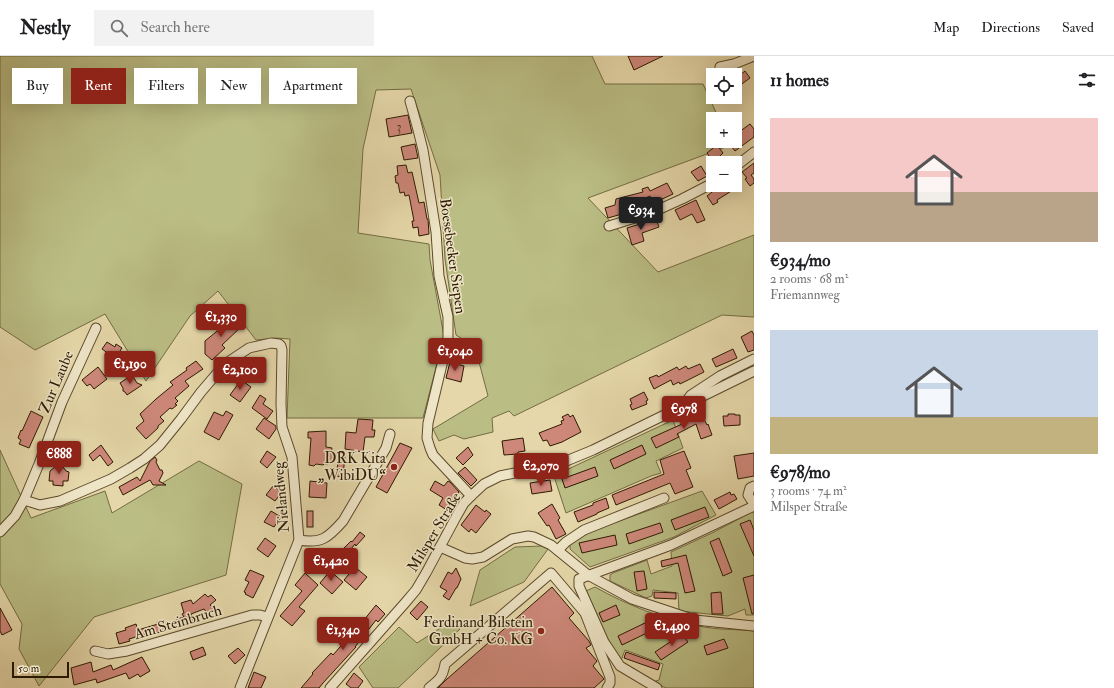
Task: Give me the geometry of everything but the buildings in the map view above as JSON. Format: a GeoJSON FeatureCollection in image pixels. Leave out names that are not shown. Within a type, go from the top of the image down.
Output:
{"type":"FeatureCollection","features":[{"type":"Feature","properties":{"kind":"street"},"geometry":{"type":"LineString","coordinates":[[720,67],[734,64],[754,56]]}},
{"type":"Feature","properties":{"kind":"street","name":"Boesebecker Siepen"},"geometry":{"type":"LineString","coordinates":[[410,100],[423,150],[436,238],[439,276],[448,317],[448,339],[428,419],[427,438],[433,454],[471,496]]}},
{"type":"Feature","properties":{"kind":"street"},"geometry":{"type":"LineString","coordinates":[[742,162],[754,152]]}},
{"type":"Feature","properties":{"kind":"street"},"geometry":{"type":"LineString","coordinates":[[609,226],[651,213],[706,187]]}},
{"type":"Feature","properties":{"kind":"street","name":"Zur Laube"},"geometry":{"type":"LineString","coordinates":[[0,532],[15,516],[24,500],[62,402],[96,328]]}},
{"type":"Feature","properties":{"kind":"street","name":"Nielandweg"},"geometry":{"type":"LineString","coordinates":[[24,500],[40,504],[60,502],[111,479],[130,468],[144,459],[160,444],[224,364],[249,348],[271,343],[279,344],[282,350],[282,428],[292,457],[299,540],[267,616],[240,688]]}},
{"type":"Feature","properties":{"kind":"street","name":"Milsper Straße"},"geometry":{"type":"LineString","coordinates":[[686,405],[691,394],[720,376],[754,359]]}},
{"type":"Feature","properties":{"kind":"street","name":"Milsper Straße"},"geometry":{"type":"LineString","coordinates":[[330,688],[416,590],[464,503],[484,484],[500,476],[559,464],[600,447],[754,371]]}},
{"type":"Feature","properties":{"kind":"street"},"geometry":{"type":"LineString","coordinates":[[299,540],[310,542],[317,541],[326,537],[343,521],[386,448],[390,434]]}},
{"type":"Feature","properties":{"kind":"street"},"geometry":{"type":"LineString","coordinates":[[607,688],[610,683],[610,677],[585,613],[579,586],[579,579],[671,545],[754,505],[748,495],[750,488],[754,486]]}},
{"type":"Feature","properties":{"kind":"street"},"geometry":{"type":"LineString","coordinates":[[558,550],[566,542],[584,530],[664,498]]}},
{"type":"Feature","properties":{"kind":"street"},"geometry":{"type":"LineString","coordinates":[[440,547],[460,556],[472,559],[483,556],[512,539],[528,536],[534,537],[558,550],[588,575],[632,599],[695,620],[754,626]]}},
{"type":"Feature","properties":{"kind":"street"},"geometry":{"type":"LineString","coordinates":[[429,688],[440,679],[444,672],[445,664],[551,573],[582,602],[604,642],[620,666],[657,688]]}},
{"type":"Feature","properties":{"kind":"street","name":"Am Steinbruch"},"geometry":{"type":"LineString","coordinates":[[95,651],[108,654],[127,651],[252,615],[267,616]]}},
{"type":"Feature","properties":{"kind":"green space"},"geometry":{"type":"Polygon","coordinates":[[[0,56],[592,56],[605,84],[703,84],[706,91],[706,104],[712,104],[716,112],[706,112],[706,148],[723,148],[588,198],[658,272],[754,235],[754,317],[722,315],[514,416],[509,411],[492,418],[493,432],[464,439],[454,435],[439,441],[433,429],[488,396],[475,347],[456,335],[445,259],[440,175],[411,89],[376,90],[363,149],[358,233],[429,244],[430,260],[444,336],[423,418],[287,418],[290,339],[276,338],[256,340],[218,291],[190,316],[146,381],[105,314],[35,350],[0,327],[0,56]]]}},
{"type":"Feature","properties":{"kind":"green space"},"geometry":{"type":"Polygon","coordinates":[[[673,420],[683,448],[656,461],[661,473],[566,513],[553,473],[562,472],[673,420]]]}},
{"type":"Feature","properties":{"kind":"green space"},"geometry":{"type":"Polygon","coordinates":[[[0,450],[31,518],[105,491],[112,513],[199,461],[242,484],[226,575],[94,617],[39,686],[19,649],[22,624],[0,584],[0,450]]]}},
{"type":"Feature","properties":{"kind":"green space"},"geometry":{"type":"Polygon","coordinates":[[[702,491],[716,515],[674,537],[590,567],[570,549],[570,545],[576,539],[592,531],[702,491]]]}},
{"type":"Feature","properties":{"kind":"green space"},"geometry":{"type":"Polygon","coordinates":[[[752,512],[754,513],[754,615],[746,615],[745,609],[728,616],[679,611],[678,593],[653,590],[652,596],[646,598],[610,581],[610,575],[613,573],[647,560],[651,574],[672,566],[671,552],[752,512]]]}},
{"type":"Feature","properties":{"kind":"green space"},"geometry":{"type":"Polygon","coordinates":[[[542,546],[548,549],[524,582],[470,606],[480,570],[515,547],[542,546]]]}},
{"type":"Feature","properties":{"kind":"green space"},"geometry":{"type":"Polygon","coordinates":[[[595,587],[632,605],[685,623],[719,629],[754,631],[754,688],[666,688],[653,682],[659,680],[663,664],[625,650],[620,663],[605,639],[586,591],[595,587]]]}},
{"type":"Feature","properties":{"kind":"green space"},"geometry":{"type":"Polygon","coordinates":[[[453,620],[460,629],[398,688],[373,688],[359,667],[399,627],[417,643],[453,620]]]}},
{"type":"Feature","properties":{"kind":"place","name":"DRK Kita „WibiDU“"},"geometry":{"type":"Point","coordinates":[394,467]}},
{"type":"Feature","properties":{"kind":"place","name":"Ferdinand Bilstein GmbH + Co. KG"},"geometry":{"type":"Point","coordinates":[541,631]}}]}
